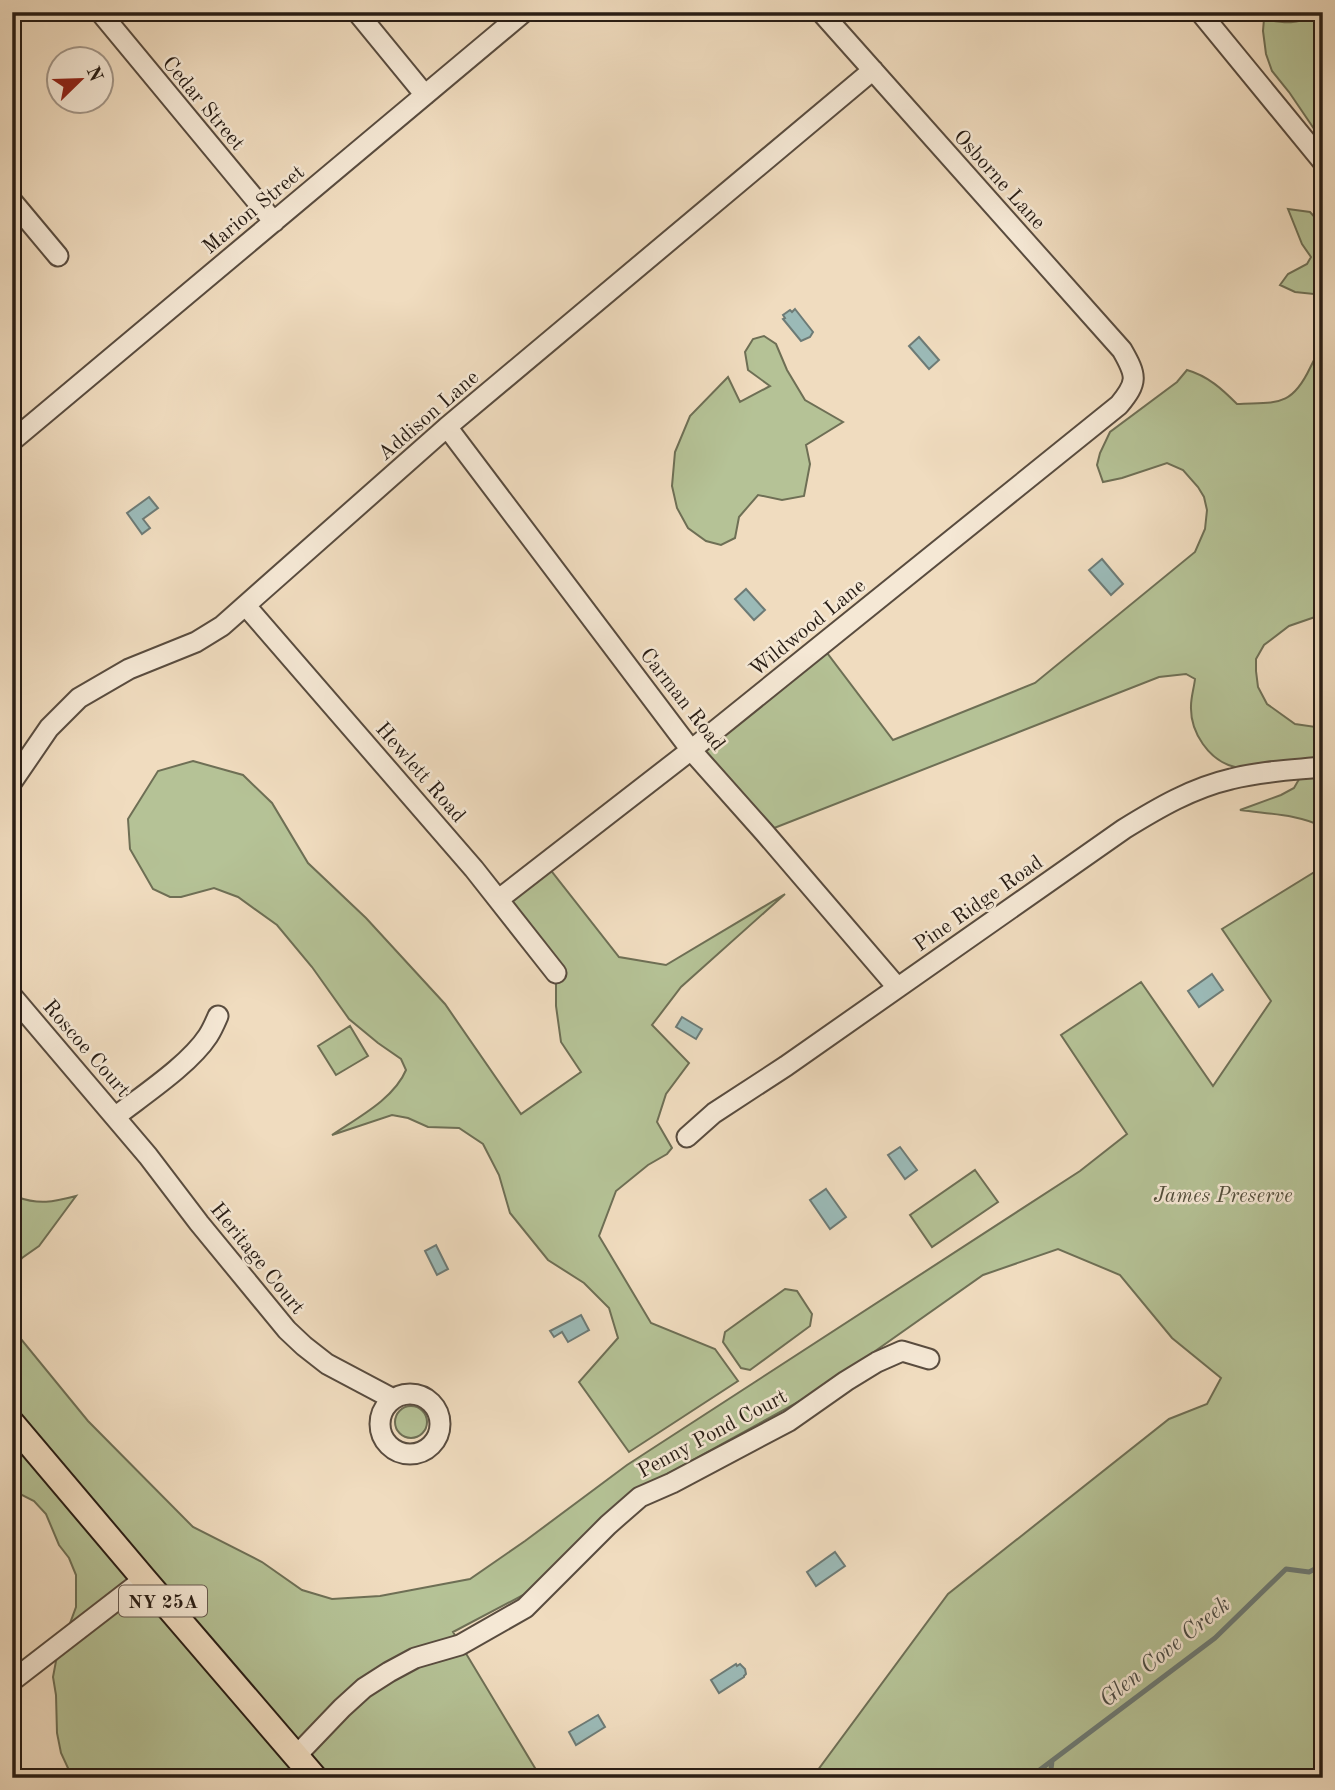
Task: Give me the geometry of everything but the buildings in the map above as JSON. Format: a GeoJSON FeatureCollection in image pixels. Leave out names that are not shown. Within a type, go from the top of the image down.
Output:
{"type":"FeatureCollection","features":[{"type":"Feature","properties":{"kind":"main road","name":"NY 25A"},"geometry":{"type":"LineString","coordinates":[[12,1423],[315,1778]]}},
{"type":"Feature","properties":{"kind":"street","name":"Cedar Street"},"geometry":{"type":"LineString","coordinates":[[100,12],[274,222]]}},
{"type":"Feature","properties":{"kind":"street"},"geometry":{"type":"LineString","coordinates":[[357,12],[425,95]]}},
{"type":"Feature","properties":{"kind":"street","name":"Marion Street"},"geometry":{"type":"LineString","coordinates":[[12,442],[524,12]]}},
{"type":"Feature","properties":{"kind":"street","name":"Osborne Lane"},"geometry":{"type":"LineString","coordinates":[[821,12],[1122,350],[1133,367],[1134,381]]}},
{"type":"Feature","properties":{"kind":"street"},"geometry":{"type":"LineString","coordinates":[[1200,12],[1323,162]]}},
{"type":"Feature","properties":{"kind":"street","name":"Addison Lane"},"geometry":{"type":"LineString","coordinates":[[12,782],[50,728],[79,698],[129,668],[196,642],[222,626],[447,427],[873,70]]}},
{"type":"Feature","properties":{"kind":"street"},"geometry":{"type":"LineString","coordinates":[[12,201],[58,256]]}},
{"type":"Feature","properties":{"kind":"street","name":"Wildwood Lane"},"geometry":{"type":"LineString","coordinates":[[499,899],[691,750],[1119,405],[1129,393],[1134,381]]}},
{"type":"Feature","properties":{"kind":"street","name":"Carman Road"},"geometry":{"type":"LineString","coordinates":[[447,427],[691,750],[897,987]]}},
{"type":"Feature","properties":{"kind":"street","name":"Hewlett Road"},"geometry":{"type":"LineString","coordinates":[[246,606],[499,899],[556,973]]}},
{"type":"Feature","properties":{"kind":"street","name":"Pine Ridge Road"},"geometry":{"type":"LineString","coordinates":[[687,1137],[714,1113],[786,1066],[1124,829],[1168,802],[1233,778],[1323,767]]}},
{"type":"Feature","properties":{"kind":"street","name":"Roscoe Court"},"geometry":{"type":"LineString","coordinates":[[12,996],[115,1117],[201,1046],[218,1016]]}},
{"type":"Feature","properties":{"kind":"street","name":"Heritage Court"},"geometry":{"type":"LineString","coordinates":[[115,1117],[287,1330],[327,1364],[393,1399]]}},
{"type":"Feature","properties":{"kind":"street","name":"Penny Pond Court"},"geometry":{"type":"LineString","coordinates":[[296,1756],[342,1708],[389,1672],[415,1658],[460,1645],[525,1608],[640,1497],[789,1421],[877,1362],[902,1351],[929,1359]]}},
{"type":"Feature","properties":{"kind":"street"},"geometry":{"type":"LineString","coordinates":[[12,1681],[144,1579]]}},
{"type":"Feature","properties":{"kind":"green space"},"geometry":{"type":"Polygon","coordinates":[[[1318,15],[1323,59],[1323,142],[1272,71],[1266,54],[1263,31],[1264,19],[1291,22],[1318,15]]]}},
{"type":"Feature","properties":{"kind":"green space"},"geometry":{"type":"Polygon","coordinates":[[[1288,209],[1310,212],[1323,230],[1323,295],[1295,292],[1280,285],[1288,274],[1307,264],[1311,257],[1302,244],[1288,209]]]}},
{"type":"Feature","properties":{"kind":"green space"},"geometry":{"type":"Polygon","coordinates":[[[764,336],[776,344],[787,370],[805,400],[843,422],[806,445],[810,464],[804,496],[782,500],[758,495],[739,517],[735,538],[721,545],[706,541],[688,528],[677,508],[672,486],[675,452],[690,416],[728,377],[740,402],[770,386],[748,370],[745,352],[753,339],[764,336]]]}},
{"type":"Feature","properties":{"kind":"green space"},"geometry":{"type":"Polygon","coordinates":[[[1323,338],[1323,615],[1289,626],[1264,645],[1256,659],[1256,671],[1258,687],[1267,704],[1295,724],[1323,728],[1323,827],[1293,817],[1240,810],[1294,788],[1310,760],[1242,768],[1217,759],[1203,744],[1194,726],[1191,706],[1195,679],[1186,674],[1159,677],[764,832],[691,750],[821,645],[893,740],[1035,683],[1195,552],[1205,529],[1207,510],[1204,497],[1183,470],[1167,463],[1103,482],[1097,465],[1110,432],[1177,382],[1187,370],[1214,384],[1237,404],[1281,400],[1296,390],[1303,381],[1323,338]]]}},
{"type":"Feature","properties":{"kind":"green space"},"geometry":{"type":"Polygon","coordinates":[[[193,761],[243,775],[272,803],[308,863],[366,918],[445,1004],[521,1114],[581,1072],[561,1042],[556,1006],[556,973],[499,899],[545,863],[619,957],[666,965],[785,894],[681,987],[652,1025],[689,1063],[666,1094],[657,1122],[672,1148],[616,1191],[599,1236],[651,1323],[715,1349],[738,1381],[629,1452],[579,1382],[618,1338],[609,1308],[584,1283],[548,1260],[510,1213],[499,1175],[483,1144],[459,1128],[428,1127],[408,1118],[392,1115],[332,1135],[384,1099],[406,1070],[401,1059],[349,1019],[312,967],[277,925],[238,897],[214,888],[181,897],[170,897],[153,889],[130,849],[128,819],[158,771],[193,761]]]}},
{"type":"Feature","properties":{"kind":"green space","name":"James Preserve"},"geometry":{"type":"Polygon","coordinates":[[[1323,863],[1323,1778],[812,1778],[948,1594],[1169,1419],[1207,1404],[1221,1378],[1172,1338],[1120,1275],[1058,1249],[983,1275],[820,1390],[633,1493],[527,1593],[453,1632],[541,1778],[69,1778],[57,1733],[53,1677],[56,1661],[76,1607],[76,1575],[46,1514],[34,1501],[12,1490],[12,1455],[15,1456],[29,1444],[12,1423],[12,1328],[88,1421],[193,1527],[262,1562],[302,1590],[332,1599],[380,1596],[470,1579],[627,1465],[1080,1171],[1127,1134],[1061,1035],[1141,982],[1213,1086],[1271,1001],[1222,929],[1316,871],[1323,863]]]}},
{"type":"Feature","properties":{"kind":"green space"},"geometry":{"type":"Polygon","coordinates":[[[350,1026],[368,1056],[336,1075],[318,1046],[350,1026]]]}},
{"type":"Feature","properties":{"kind":"green space"},"geometry":{"type":"Polygon","coordinates":[[[975,1170],[998,1202],[932,1247],[910,1215],[975,1170]]]}},
{"type":"Feature","properties":{"kind":"green space"},"geometry":{"type":"Polygon","coordinates":[[[76,1196],[39,1246],[22,1258],[12,1270],[12,1221],[17,1197],[46,1202],[76,1196]]]}},
{"type":"Feature","properties":{"kind":"green space"},"geometry":{"type":"Polygon","coordinates":[[[785,1289],[797,1291],[812,1314],[810,1326],[750,1370],[741,1368],[723,1342],[725,1332],[785,1289]]]}},
{"type":"Feature","properties":{"kind":"green space"},"geometry":{"type":"Polygon","coordinates":[[[411,1406],[422,1411],[427,1422],[422,1433],[411,1438],[400,1433],[395,1422],[400,1411],[411,1406]]]}},
{"type":"Feature","properties":{"kind":"water"},"geometry":{"type":"Polygon","coordinates":[[[795,309],[813,332],[810,337],[801,341],[783,319],[783,315],[795,309]]]}},
{"type":"Feature","properties":{"kind":"water"},"geometry":{"type":"Polygon","coordinates":[[[919,337],[939,360],[929,369],[909,346],[919,337]]]}},
{"type":"Feature","properties":{"kind":"water"},"geometry":{"type":"Polygon","coordinates":[[[149,497],[158,508],[143,519],[150,528],[142,534],[127,513],[149,497]]]}},
{"type":"Feature","properties":{"kind":"water"},"geometry":{"type":"Polygon","coordinates":[[[1102,559],[1123,584],[1111,595],[1089,570],[1102,559]]]}},
{"type":"Feature","properties":{"kind":"water"},"geometry":{"type":"Polygon","coordinates":[[[746,589],[765,610],[754,620],[735,599],[746,589]]]}},
{"type":"Feature","properties":{"kind":"water"},"geometry":{"type":"Polygon","coordinates":[[[1212,974],[1223,990],[1199,1007],[1188,991],[1212,974]]]}},
{"type":"Feature","properties":{"kind":"water"},"geometry":{"type":"Polygon","coordinates":[[[682,1017],[702,1029],[696,1039],[676,1027],[682,1017]]]}},
{"type":"Feature","properties":{"kind":"water"},"geometry":{"type":"Polygon","coordinates":[[[900,1147],[917,1170],[905,1179],[888,1155],[900,1147]]]}},
{"type":"Feature","properties":{"kind":"water"},"geometry":{"type":"Polygon","coordinates":[[[826,1189],[846,1217],[830,1229],[810,1200],[826,1189]]]}},
{"type":"Feature","properties":{"kind":"water"},"geometry":{"type":"Polygon","coordinates":[[[436,1245],[448,1269],[437,1275],[425,1251],[436,1245]]]}},
{"type":"Feature","properties":{"kind":"water"},"geometry":{"type":"Polygon","coordinates":[[[581,1315],[589,1330],[568,1342],[562,1332],[554,1337],[550,1331],[581,1315]]]}},
{"type":"Feature","properties":{"kind":"water"},"geometry":{"type":"Polygon","coordinates":[[[835,1552],[845,1566],[816,1586],[807,1572],[835,1552]]]}},
{"type":"Feature","properties":{"kind":"water"},"geometry":{"type":"Polygon","coordinates":[[[736,1664],[745,1669],[746,1674],[719,1693],[711,1680],[736,1664]]]}},
{"type":"Feature","properties":{"kind":"water"},"geometry":{"type":"Polygon","coordinates":[[[598,1715],[605,1727],[576,1745],[569,1732],[598,1715]]]}},
{"type":"Feature","properties":{"kind":"waterway","name":"Glen Cove Creek"},"geometry":{"type":"LineString","coordinates":[[1029,1778],[1215,1638],[1286,1569],[1309,1572],[1323,1565]]}},
{"type":"Feature","properties":{"kind":"waterway"},"geometry":{"type":"LineString","coordinates":[[1050,1778],[1052,1761]]}}]}
